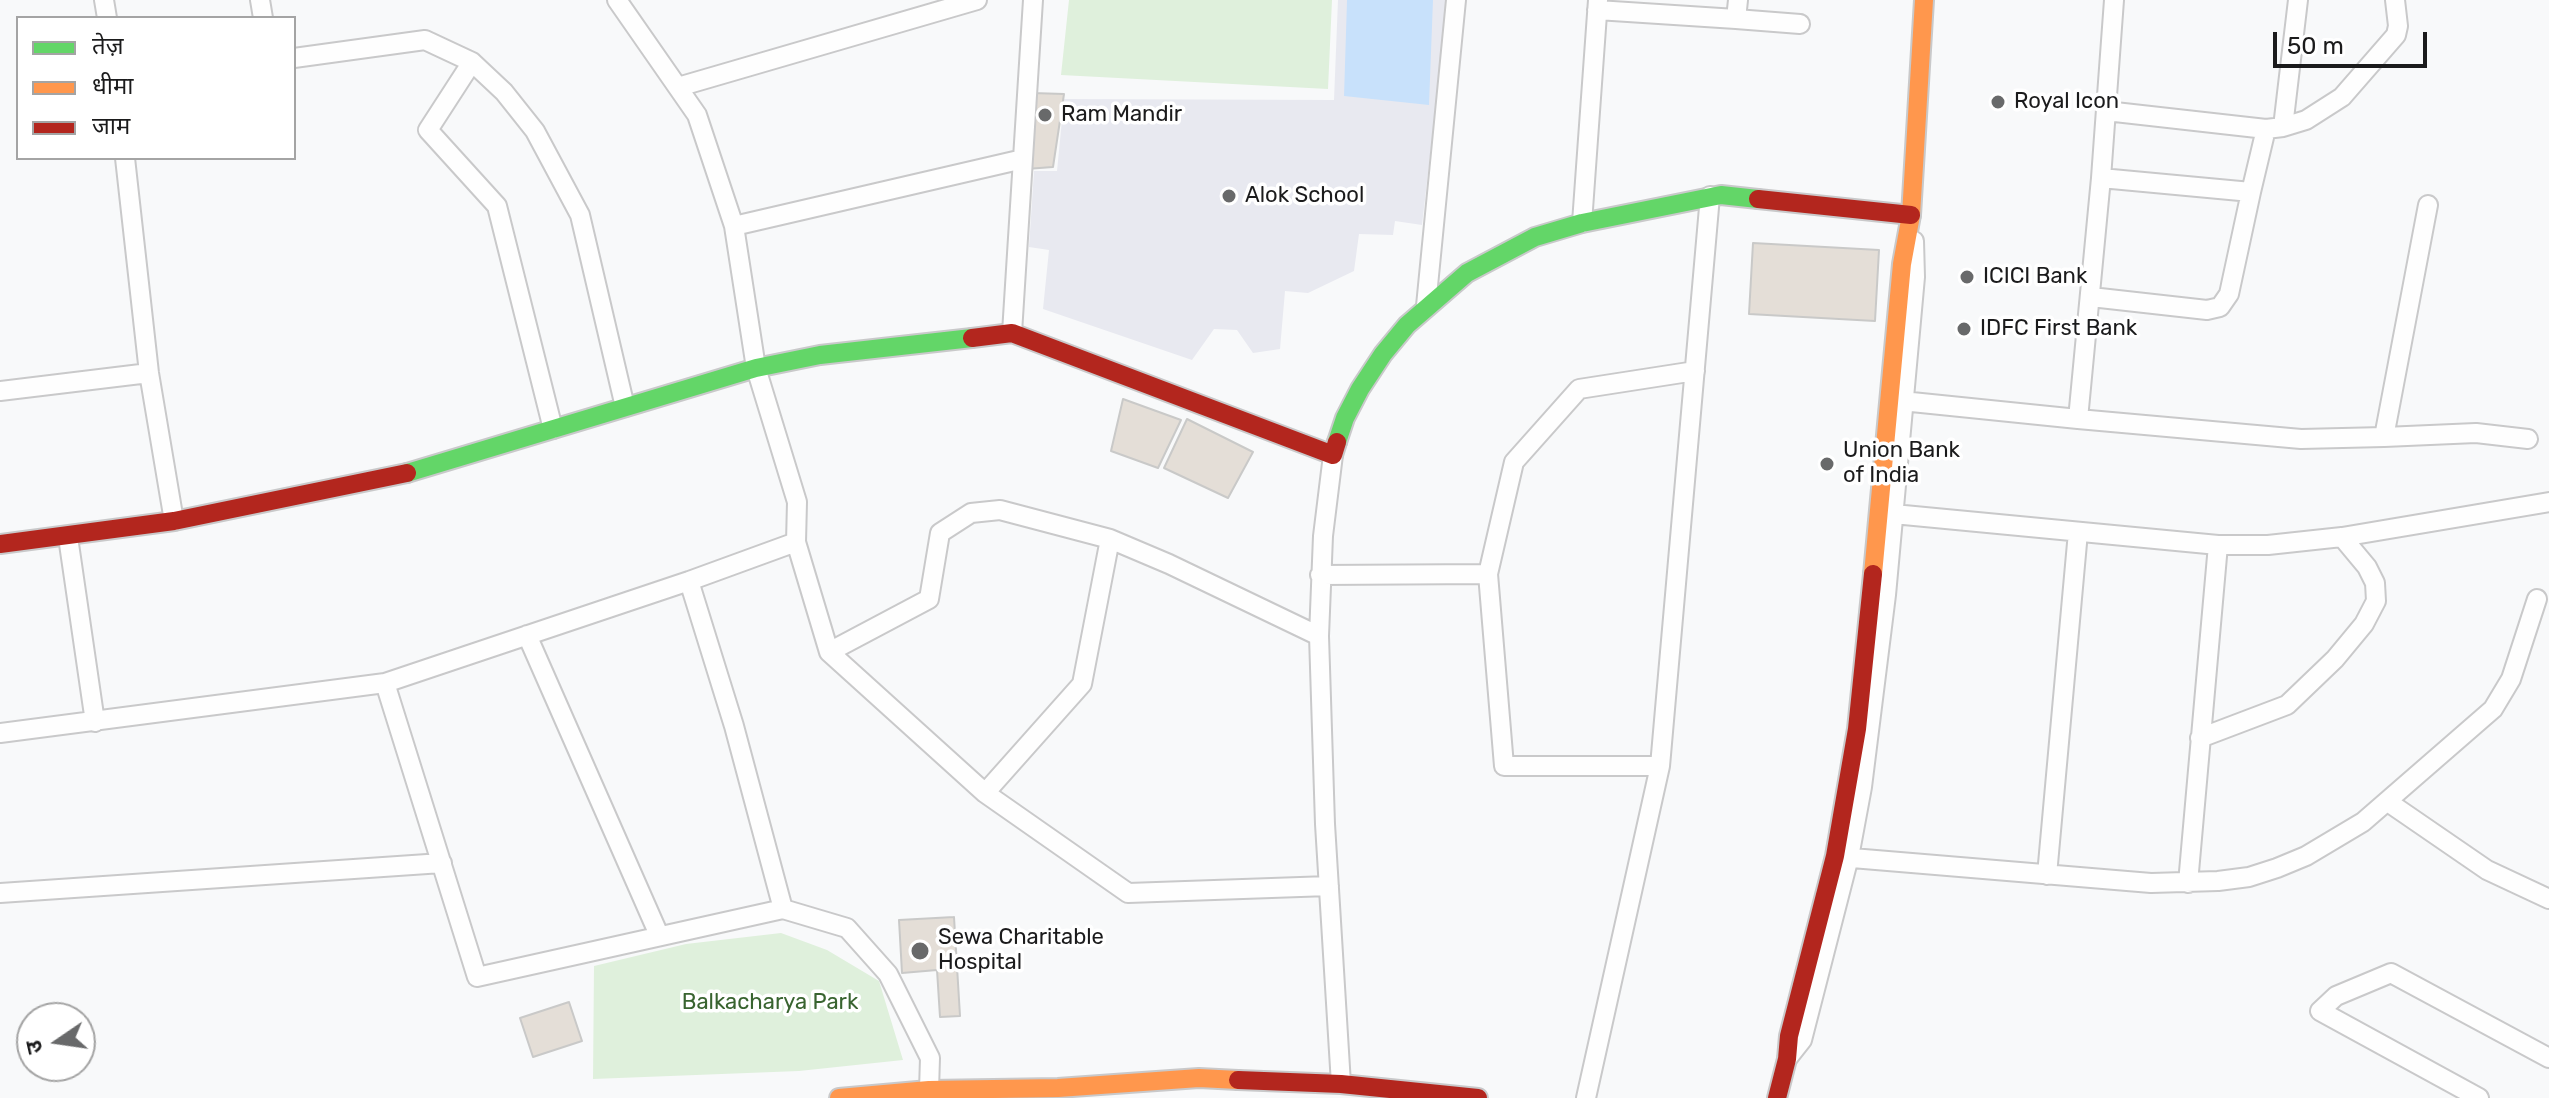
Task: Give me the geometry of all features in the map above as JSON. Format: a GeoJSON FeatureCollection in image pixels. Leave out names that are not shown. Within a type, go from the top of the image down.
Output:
{"type":"FeatureCollection","features":[{"type":"Feature","properties":{"kind":"street"},"geometry":{"type":"LineString","coordinates":[[617,0],[697,115],[734,226],[756,368],[797,502],[796,542],[829,652],[985,793],[1128,893],[1329,886]]}},
{"type":"Feature","properties":{"kind":"street"},"geometry":{"type":"LineString","coordinates":[[678,87],[977,0]]}},
{"type":"Feature","properties":{"kind":"street"},"geometry":{"type":"LineString","coordinates":[[1012,333],[1033,0]]}},
{"type":"Feature","properties":{"kind":"street"},"geometry":{"type":"LineString","coordinates":[[1426,306],[1456,0]]}},
{"type":"Feature","properties":{"kind":"street"},"geometry":{"type":"LineString","coordinates":[[1777,1098],[1787,1059],[1789,1036],[1842,857],[1887,514],[1898,400],[1902,264],[1911,215],[1924,0]]}},
{"type":"Feature","properties":{"kind":"street"},"geometry":{"type":"LineString","coordinates":[[2078,419],[2091,297],[2114,0]]}},
{"type":"Feature","properties":{"kind":"street"},"geometry":{"type":"LineString","coordinates":[[2091,297],[2207,310],[2220,307],[2229,294],[2251,192],[2274,128],[2298,0]]}},
{"type":"Feature","properties":{"kind":"street"},"geometry":{"type":"LineString","coordinates":[[2106,111],[2274,128],[2306,120],[2342,97],[2396,35],[2395,0]]}},
{"type":"Feature","properties":{"kind":"street"},"geometry":{"type":"LineString","coordinates":[[1582,223],[1597,5],[1737,10],[1800,24]]}},
{"type":"Feature","properties":{"kind":"street"},"geometry":{"type":"LineString","coordinates":[[296,58],[425,40],[472,62],[504,92],[535,131],[580,215],[625,407]]}},
{"type":"Feature","properties":{"kind":"street"},"geometry":{"type":"LineString","coordinates":[[472,62],[428,130],[497,206],[553,429]]}},
{"type":"Feature","properties":{"kind":"street"},"geometry":{"type":"LineString","coordinates":[[734,226],[1023,159]]}},
{"type":"Feature","properties":{"kind":"street"},"geometry":{"type":"LineString","coordinates":[[125,160],[149,373],[174,521]]}},
{"type":"Feature","properties":{"kind":"street"},"geometry":{"type":"LineString","coordinates":[[2101,178],[2251,192]]}},
{"type":"Feature","properties":{"kind":"street"},"geometry":{"type":"LineString","coordinates":[[1341,1084],[1329,886],[1319,636],[1320,575],[1326,494],[1333,455],[1345,418],[1360,389],[1383,354],[1426,306],[1467,273],[1535,237],[1582,223],[1710,196],[1744,196],[1911,215]]}},
{"type":"Feature","properties":{"kind":"street"},"geometry":{"type":"LineString","coordinates":[[1586,1098],[1660,766],[1710,196]]}},
{"type":"Feature","properties":{"kind":"street"},"geometry":{"type":"LineString","coordinates":[[2384,437],[2428,205]]}},
{"type":"Feature","properties":{"kind":"street"},"geometry":{"type":"LineString","coordinates":[[0,544],[174,521],[419,471],[756,368],[820,355],[1012,333],[1333,455]]}},
{"type":"Feature","properties":{"kind":"street"},"geometry":{"type":"LineString","coordinates":[[1660,766],[1504,766],[1488,574],[1514,462],[1579,389],[1695,371]]}},
{"type":"Feature","properties":{"kind":"street"},"geometry":{"type":"LineString","coordinates":[[0,391],[149,373]]}},
{"type":"Feature","properties":{"kind":"street"},"geometry":{"type":"LineString","coordinates":[[1898,400],[2301,439],[2484,433],[2528,439]]}},
{"type":"Feature","properties":{"kind":"street"},"geometry":{"type":"LineString","coordinates":[[1887,514],[2218,545],[2268,545],[2342,537],[2549,502]]}},
{"type":"Feature","properties":{"kind":"street"},"geometry":{"type":"LineString","coordinates":[[829,652],[929,599],[940,533],[971,513],[1000,510],[1110,539],[1319,636]]}},
{"type":"Feature","properties":{"kind":"street"},"geometry":{"type":"LineString","coordinates":[[2047,875],[2078,532]]}},
{"type":"Feature","properties":{"kind":"street"},"geometry":{"type":"LineString","coordinates":[[68,537],[95,722]]}},
{"type":"Feature","properties":{"kind":"street"},"geometry":{"type":"LineString","coordinates":[[2200,738],[2287,705],[2335,659],[2364,624],[2376,601],[2375,583],[2367,567],[2342,537]]}},
{"type":"Feature","properties":{"kind":"street"},"geometry":{"type":"LineString","coordinates":[[985,793],[1082,684],[1110,539]]}},
{"type":"Feature","properties":{"kind":"street"},"geometry":{"type":"LineString","coordinates":[[0,733],[385,683],[796,542]]}},
{"type":"Feature","properties":{"kind":"street"},"geometry":{"type":"LineString","coordinates":[[2188,883],[2218,545]]}},
{"type":"Feature","properties":{"kind":"street"},"geometry":{"type":"LineString","coordinates":[[1320,575],[1488,574]]}},
{"type":"Feature","properties":{"kind":"street"},"geometry":{"type":"LineString","coordinates":[[689,581],[734,726],[783,909]]}},
{"type":"Feature","properties":{"kind":"street"},"geometry":{"type":"LineString","coordinates":[[1842,857],[2151,883],[2188,883],[2249,877],[2306,856],[2338,839],[2388,802],[2493,709],[2505,693],[2518,663],[2537,599]]}},
{"type":"Feature","properties":{"kind":"street"},"geometry":{"type":"LineString","coordinates":[[527,635],[659,935]]}},
{"type":"Feature","properties":{"kind":"street"},"geometry":{"type":"LineString","coordinates":[[385,683],[477,977],[783,909],[847,928],[888,974],[930,1058],[929,1090]]}},
{"type":"Feature","properties":{"kind":"street"},"geometry":{"type":"LineString","coordinates":[[2388,802],[2487,870],[2549,899]]}},
{"type":"Feature","properties":{"kind":"street"},"geometry":{"type":"LineString","coordinates":[[0,893],[442,863]]}},
{"type":"Feature","properties":{"kind":"street"},"geometry":{"type":"LineString","coordinates":[[2479,1098],[2320,1011],[2336,996],[2391,973],[2549,1058]]}},
{"type":"Feature","properties":{"kind":"street"},"geometry":{"type":"LineString","coordinates":[[839,1098],[929,1090],[1058,1088],[1199,1078],[1341,1084],[1478,1098]]}},
{"type":"Feature","properties":{"kind":"shaded area","name":"Alok School"},"geometry":{"type":"Polygon","coordinates":[[[1338,0],[1448,0],[1422,225],[1395,221],[1393,235],[1359,234],[1354,271],[1308,293],[1285,291],[1280,349],[1253,353],[1237,330],[1214,329],[1192,360],[1043,309],[1049,250],[1029,247],[1034,171],[1057,171],[1064,99],[1334,100],[1338,0]]]}},
{"type":"Feature","properties":{"kind":"green space"},"geometry":{"type":"Polygon","coordinates":[[[1069,0],[1332,0],[1328,89],[1061,75],[1069,0]]]}},
{"type":"Feature","properties":{"kind":"green space","name":"Balkacharya Park"},"geometry":{"type":"Polygon","coordinates":[[[781,933],[827,950],[879,981],[903,1060],[799,1071],[593,1079],[594,966],[686,944],[781,933]]]}},
{"type":"Feature","properties":{"kind":"water"},"geometry":{"type":"Polygon","coordinates":[[[1347,0],[1433,0],[1429,105],[1344,96],[1347,0]]]}},
{"type":"Feature","properties":{"kind":"building","name":"Ram Mandir"},"geometry":{"type":"Polygon","coordinates":[[[1032,93],[1064,94],[1053,167],[1026,169],[1032,93]]]}},
{"type":"Feature","properties":{"kind":"building"},"geometry":{"type":"Polygon","coordinates":[[[1753,243],[1879,250],[1875,321],[1749,314],[1753,243]]]}},
{"type":"Feature","properties":{"kind":"building"},"geometry":{"type":"Polygon","coordinates":[[[1123,399],[1181,420],[1158,468],[1111,451],[1123,399]]]}},
{"type":"Feature","properties":{"kind":"building"},"geometry":{"type":"Polygon","coordinates":[[[1187,419],[1253,452],[1228,498],[1164,468],[1187,419]]]}},
{"type":"Feature","properties":{"kind":"building"},"geometry":{"type":"Polygon","coordinates":[[[954,917],[960,1016],[940,1017],[937,970],[902,973],[899,920],[954,917]]]}},
{"type":"Feature","properties":{"kind":"building"},"geometry":{"type":"Polygon","coordinates":[[[569,1002],[582,1041],[533,1057],[520,1018],[569,1002]]]}},
{"type":"Feature","properties":{"kind":"traffic: fast"},"geometry":{"type":"LineString","coordinates":[[1337,442],[1360,389],[1383,354],[1407,325],[1467,273],[1535,237],[1582,223],[1721,195],[1758,199]]}},
{"type":"Feature","properties":{"kind":"traffic: fast"},"geometry":{"type":"LineString","coordinates":[[407,473],[756,368],[820,355],[972,338]]}},
{"type":"Feature","properties":{"kind":"traffic: slow"},"geometry":{"type":"LineString","coordinates":[[1873,574],[1902,264],[1911,215],[1924,0]]}},
{"type":"Feature","properties":{"kind":"traffic: slow"},"geometry":{"type":"LineString","coordinates":[[839,1098],[929,1090],[1058,1088],[1199,1078],[1238,1080]]}},
{"type":"Feature","properties":{"kind":"traffic: jam"},"geometry":{"type":"LineString","coordinates":[[1758,199],[1911,215]]}},
{"type":"Feature","properties":{"kind":"traffic: jam"},"geometry":{"type":"LineString","coordinates":[[972,338],[1012,333],[1333,455],[1337,442]]}},
{"type":"Feature","properties":{"kind":"traffic: jam"},"geometry":{"type":"LineString","coordinates":[[0,544],[174,521],[407,473]]}},
{"type":"Feature","properties":{"kind":"traffic: jam"},"geometry":{"type":"LineString","coordinates":[[1777,1098],[1787,1059],[1789,1036],[1835,856],[1857,729],[1873,574]]}},
{"type":"Feature","properties":{"kind":"traffic: jam"},"geometry":{"type":"LineString","coordinates":[[1238,1080],[1341,1084],[1478,1098]]}},
{"type":"Feature","properties":{"kind":"place","name":"Royal Icon"},"geometry":{"type":"Point","coordinates":[1998,102]}},
{"type":"Feature","properties":{"kind":"place","name":"Ram Mandir"},"geometry":{"type":"Point","coordinates":[1045,115]}},
{"type":"Feature","properties":{"kind":"place","name":"Alok School"},"geometry":{"type":"Point","coordinates":[1229,196]}},
{"type":"Feature","properties":{"kind":"place","name":"ICICI Bank"},"geometry":{"type":"Point","coordinates":[1967,277]}},
{"type":"Feature","properties":{"kind":"place","name":"IDFC First Bank"},"geometry":{"type":"Point","coordinates":[1964,329]}},
{"type":"Feature","properties":{"kind":"place","name":"Union Bank of India"},"geometry":{"type":"Point","coordinates":[1827,464]}},
{"type":"Feature","properties":{"kind":"place","name":"Sewa Charitable Hospital"},"geometry":{"type":"Point","coordinates":[920,951]}}]}
